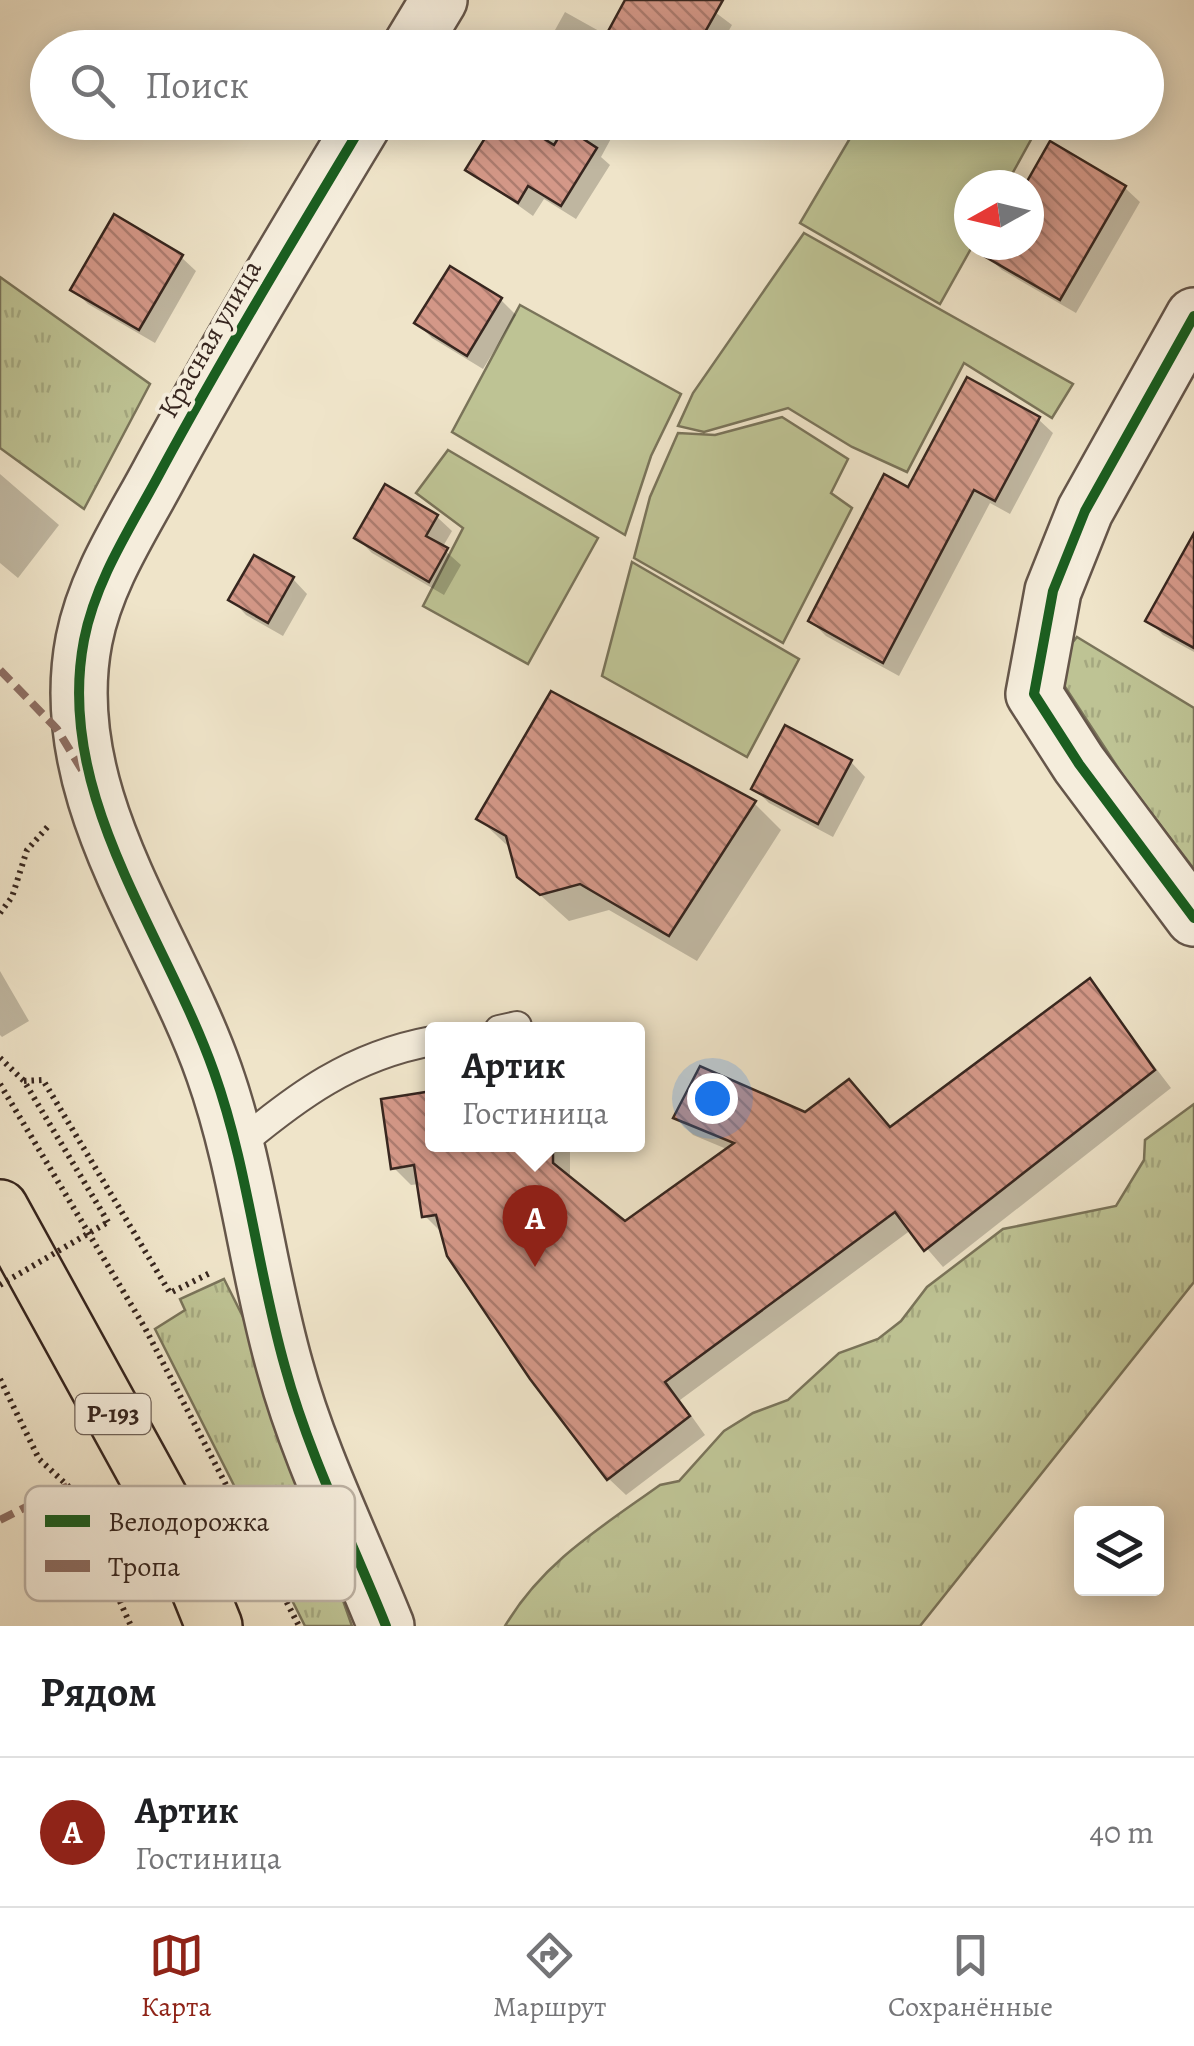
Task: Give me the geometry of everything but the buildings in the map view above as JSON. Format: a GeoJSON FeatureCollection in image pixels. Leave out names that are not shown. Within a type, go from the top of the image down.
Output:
{"type":"FeatureCollection","features":[{"type":"Feature","properties":{"kind":"highway","name":"Р-193"},"geometry":{"type":"LineString","coordinates":[[0,1208],[153,1486]]}},
{"type":"Feature","properties":{"kind":"highway","name":"Р-193"},"geometry":{"type":"LineString","coordinates":[[204,1601],[214,1626]]}},
{"type":"Feature","properties":{"kind":"street"},"geometry":{"type":"LineString","coordinates":[[421,30],[439,0]]}},
{"type":"Feature","properties":{"kind":"street","name":"Красная улица"},"geometry":{"type":"LineString","coordinates":[[331,1486],[286,1370],[214,1073],[116,853],[94,790],[78,706],[84,639],[101,581],[235,335],[353,140]]}},
{"type":"Feature","properties":{"kind":"street"},"geometry":{"type":"LineString","coordinates":[[1194,316],[1086,511],[1053,591],[1034,694],[1079,764],[1194,918]]}},
{"type":"Feature","properties":{"kind":"street","name":"Красная улица"},"geometry":{"type":"LineString","coordinates":[[355,1547],[386,1626]]}},
{"type":"Feature","properties":{"kind":"lane"},"geometry":{"type":"LineString","coordinates":[[235,1148],[280,1110],[372,1055],[425,1044]]}},
{"type":"Feature","properties":{"kind":"path"},"geometry":{"type":"LineString","coordinates":[[0,913],[12,897],[27,850],[57,817],[94,790]]}},
{"type":"Feature","properties":{"kind":"path"},"geometry":{"type":"LineString","coordinates":[[0,1060],[24,1081],[108,1222],[0,1285]]}},
{"type":"Feature","properties":{"kind":"path"},"geometry":{"type":"LineString","coordinates":[[24,1081],[43,1080],[170,1294],[258,1247]]}},
{"type":"Feature","properties":{"kind":"path"},"geometry":{"type":"LineString","coordinates":[[0,1084],[145,1328],[227,1486]]}},
{"type":"Feature","properties":{"kind":"path"},"geometry":{"type":"LineString","coordinates":[[0,1379],[39,1460],[68,1486]]}},
{"type":"Feature","properties":{"kind":"path"},"geometry":{"type":"LineString","coordinates":[[120,1601],[131,1626]]}},
{"type":"Feature","properties":{"kind":"path"},"geometry":{"type":"LineString","coordinates":[[286,1601],[299,1626]]}},
{"type":"Feature","properties":{"kind":"green space"},"geometry":{"type":"Polygon","coordinates":[[[849,140],[1031,140],[1014,170],[954,170],[954,260],[965,260],[940,304],[800,223],[849,140]]]}},
{"type":"Feature","properties":{"kind":"green space"},"geometry":{"type":"Polygon","coordinates":[[[804,233],[1073,384],[1052,418],[964,363],[907,472],[852,447],[788,408],[704,432],[678,426],[693,393],[804,233]]]}},
{"type":"Feature","properties":{"kind":"green space"},"geometry":{"type":"Polygon","coordinates":[[[0,277],[150,384],[84,509],[0,448],[0,277]]]}},
{"type":"Feature","properties":{"kind":"green space"},"geometry":{"type":"Polygon","coordinates":[[[520,305],[681,394],[651,456],[625,535],[452,432],[520,305]]]}},
{"type":"Feature","properties":{"kind":"green space"},"geometry":{"type":"Polygon","coordinates":[[[782,417],[848,459],[831,493],[852,508],[783,643],[634,558],[650,497],[678,433],[715,435],[782,417]]]}},
{"type":"Feature","properties":{"kind":"green space"},"geometry":{"type":"Polygon","coordinates":[[[448,450],[598,538],[528,664],[423,606],[463,528],[416,493],[448,450]]]}},
{"type":"Feature","properties":{"kind":"green space"},"geometry":{"type":"Polygon","coordinates":[[[632,562],[799,659],[747,757],[602,676],[632,562]]]}},
{"type":"Feature","properties":{"kind":"green space"},"geometry":{"type":"Polygon","coordinates":[[[1077,637],[1194,708],[1194,869],[1126,780],[1052,667],[1077,637]]]}},
{"type":"Feature","properties":{"kind":"green space"},"geometry":{"type":"Polygon","coordinates":[[[1194,1104],[1194,1282],[920,1626],[505,1626],[537,1583],[574,1548],[660,1485],[679,1481],[724,1431],[753,1413],[788,1400],[839,1353],[878,1339],[901,1321],[927,1287],[1003,1229],[1116,1206],[1144,1160],[1145,1140],[1194,1104]]]}},
{"type":"Feature","properties":{"kind":"green space"},"geometry":{"type":"Polygon","coordinates":[[[224,1279],[243,1317],[303,1486],[234,1486],[155,1329],[185,1310],[180,1299],[224,1279]]]}},
{"type":"Feature","properties":{"kind":"green space"},"geometry":{"type":"Polygon","coordinates":[[[292,1601],[343,1601],[352,1626],[305,1626],[292,1601]]]}},
{"type":"Feature","properties":{"kind":"marked path"},"geometry":{"type":"LineString","coordinates":[[0,670],[57,729],[82,770]]}},
{"type":"Feature","properties":{"kind":"marked path"},"geometry":{"type":"LineString","coordinates":[[0,1520],[25,1508]]}},
{"type":"Feature","properties":{"kind":"cycle path"},"geometry":{"type":"LineString","coordinates":[[328,1486],[295,1400],[275,1330],[226,1108],[193,1020],[119,862],[99,809],[85,754],[79,698],[84,640],[97,595],[117,552],[186,425],[353,140]]}},
{"type":"Feature","properties":{"kind":"cycle path"},"geometry":{"type":"LineString","coordinates":[[1194,316],[1085,511],[1053,591],[1034,694],[1079,764],[1194,918]]}},
{"type":"Feature","properties":{"kind":"cycle path"},"geometry":{"type":"LineString","coordinates":[[355,1552],[386,1626]]}},
{"type":"Feature","properties":{"kind":"place","name":"Артик"},"geometry":{"type":"Point","coordinates":[535,1267]}}]}
